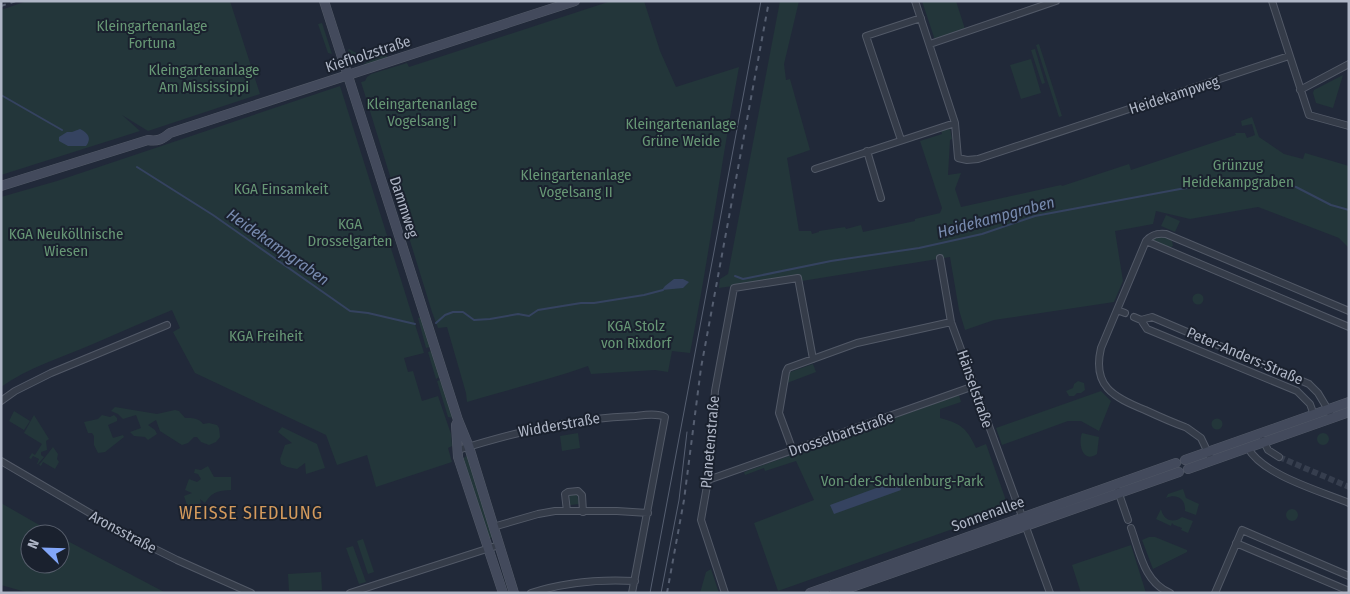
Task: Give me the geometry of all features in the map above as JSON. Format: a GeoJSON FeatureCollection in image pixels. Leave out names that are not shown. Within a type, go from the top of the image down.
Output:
{"type":"FeatureCollection","features":[{"type":"Feature","properties":{"kind":"street","name":"Dammweg"},"geometry":{"type":"LineString","coordinates":[[324,1],[458,420],[469,447],[514,593]]}},
{"type":"Feature","properties":{"kind":"street","name":"Kiefholzstraße"},"geometry":{"type":"LineString","coordinates":[[1,186],[148,140],[154,141],[164,138],[170,133],[576,1]]}},
{"type":"Feature","properties":{"kind":"street"},"geometry":{"type":"LineString","coordinates":[[815,169],[955,123],[915,1]]}},
{"type":"Feature","properties":{"kind":"street"},"geometry":{"type":"LineString","coordinates":[[930,44],[1056,1]]}},
{"type":"Feature","properties":{"kind":"street"},"geometry":{"type":"LineString","coordinates":[[1272,1],[1309,115],[1349,126]]}},
{"type":"Feature","properties":{"kind":"street"},"geometry":{"type":"LineString","coordinates":[[900,140],[866,36],[921,18]]}},
{"type":"Feature","properties":{"kind":"street","name":"Heidekampweg"},"geometry":{"type":"LineString","coordinates":[[955,123],[958,158],[967,160],[978,159],[1289,56]]}},
{"type":"Feature","properties":{"kind":"street"},"geometry":{"type":"LineString","coordinates":[[1300,90],[1349,64]]}},
{"type":"Feature","properties":{"kind":"street"},"geometry":{"type":"LineString","coordinates":[[867,151],[882,198]]}},
{"type":"Feature","properties":{"kind":"street"},"geometry":{"type":"LineString","coordinates":[[1210,456],[1201,438],[1186,428],[1121,400],[1109,390],[1102,380],[1098,367],[1101,348],[1146,241],[1150,236],[1158,233],[1166,234],[1349,311]]}},
{"type":"Feature","properties":{"kind":"street"},"geometry":{"type":"LineString","coordinates":[[1174,252],[1179,239]]}},
{"type":"Feature","properties":{"kind":"street"},"geometry":{"type":"LineString","coordinates":[[1146,241],[1349,327]]}},
{"type":"Feature","properties":{"kind":"street","name":"Hänselstraße"},"geometry":{"type":"LineString","coordinates":[[940,258],[951,322],[1022,521],[1050,593]]}},
{"type":"Feature","properties":{"kind":"street","name":"Planetenstraße"},"geometry":{"type":"LineString","coordinates":[[725,593],[701,520],[708,480],[715,391],[734,288],[798,278],[813,359]]}},
{"type":"Feature","properties":{"kind":"street"},"geometry":{"type":"LineString","coordinates":[[1117,310],[1125,313]]}},
{"type":"Feature","properties":{"kind":"street","name":"Peter-Anders-Straße"},"geometry":{"type":"LineString","coordinates":[[1314,416],[1310,404],[1297,391],[1147,329],[1138,318],[1152,317],[1308,383],[1318,393],[1331,414]]}},
{"type":"Feature","properties":{"kind":"street"},"geometry":{"type":"LineString","coordinates":[[793,451],[779,413],[788,368],[857,344],[951,322]]}},
{"type":"Feature","properties":{"kind":"street"},"geometry":{"type":"LineString","coordinates":[[1,401],[51,373],[167,325]]}},
{"type":"Feature","properties":{"kind":"street","name":"Drosselbartstraße"},"geometry":{"type":"LineString","coordinates":[[708,480],[974,386]]}},
{"type":"Feature","properties":{"kind":"street","name":"Sonnenallee"},"geometry":{"type":"LineString","coordinates":[[810,593],[1331,414],[1349,402]]}},
{"type":"Feature","properties":{"kind":"street","name":"Sonnenallee"},"geometry":{"type":"LineString","coordinates":[[1210,456],[1248,448],[1262,438],[1314,416],[1349,412]]}},
{"type":"Feature","properties":{"kind":"street","name":"Widderstraße"},"geometry":{"type":"LineString","coordinates":[[458,450],[525,430],[566,422],[608,417],[663,415],[665,419],[648,513]]}},
{"type":"Feature","properties":{"kind":"street","name":"Dammweg"},"geometry":{"type":"LineString","coordinates":[[458,420],[456,425],[461,466],[503,593]]}},
{"type":"Feature","properties":{"kind":"street"},"geometry":{"type":"LineString","coordinates":[[1262,438],[1272,454],[1279,458]]}},
{"type":"Feature","properties":{"kind":"street"},"geometry":{"type":"LineString","coordinates":[[1248,448],[1256,459],[1272,471],[1349,503]]}},
{"type":"Feature","properties":{"kind":"street","name":"Aronsstraße"},"geometry":{"type":"LineString","coordinates":[[1,461],[129,536],[251,593]]}},
{"type":"Feature","properties":{"kind":"street"},"geometry":{"type":"LineString","coordinates":[[1117,489],[1128,520]]}},
{"type":"Feature","properties":{"kind":"street"},"geometry":{"type":"LineString","coordinates":[[567,510],[565,494],[578,491],[582,495],[583,512]]}},
{"type":"Feature","properties":{"kind":"street"},"geometry":{"type":"LineString","coordinates":[[493,527],[538,514],[567,510],[648,513],[632,593]]}},
{"type":"Feature","properties":{"kind":"street","name":"Sonnenallee"},"geometry":{"type":"LineString","coordinates":[[835,593],[1022,521]]}},
{"type":"Feature","properties":{"kind":"street"},"geometry":{"type":"LineString","coordinates":[[1131,528],[1146,572],[1151,580],[1170,593]]}},
{"type":"Feature","properties":{"kind":"street"},"geometry":{"type":"LineString","coordinates":[[1215,593],[1242,530],[1349,576]]}},
{"type":"Feature","properties":{"kind":"street"},"geometry":{"type":"LineString","coordinates":[[1236,543],[1349,591]]}},
{"type":"Feature","properties":{"kind":"street"},"geometry":{"type":"LineString","coordinates":[[350,593],[499,545]]}},
{"type":"Feature","properties":{"kind":"street"},"geometry":{"type":"LineString","coordinates":[[531,593],[554,586],[582,582],[603,580],[635,581]]}},
{"type":"Feature","properties":{"kind":"green space"},"geometry":{"type":"Polygon","coordinates":[[[27,1],[230,1],[260,94],[148,131],[122,115],[140,131],[1,175],[1,10],[27,1]]]}},
{"type":"Feature","properties":{"kind":"green space"},"geometry":{"type":"Polygon","coordinates":[[[611,1],[644,1],[660,51],[676,87],[739,67],[690,353],[672,351],[668,372],[655,370],[591,374],[588,366],[467,402],[447,327],[438,328],[432,312],[361,82],[365,81],[371,74],[407,63],[409,67],[611,1]]]}},
{"type":"Feature","properties":{"kind":"green space","name":"Grünzug Heidekampgraben"},"geometry":{"type":"Polygon","coordinates":[[[780,1],[799,1],[784,64],[786,80],[790,79],[810,150],[787,158],[799,231],[811,231],[812,234],[819,231],[845,227],[846,229],[861,225],[863,232],[915,221],[915,219],[940,213],[942,208],[920,141],[942,134],[941,130],[950,128],[952,139],[950,140],[948,175],[961,173],[955,189],[961,207],[1062,186],[1129,164],[1131,170],[1236,135],[1235,133],[1245,133],[1247,138],[1255,135],[1252,124],[1242,126],[1241,121],[1252,117],[1259,137],[1284,154],[1303,159],[1305,153],[1349,166],[1349,248],[1339,238],[1258,207],[1190,219],[1156,211],[1153,224],[1115,231],[1123,281],[1114,302],[994,320],[965,330],[959,310],[950,257],[802,281],[801,276],[719,288],[720,279],[728,274],[780,1]]]}},
{"type":"Feature","properties":{"kind":"green space"},"geometry":{"type":"Polygon","coordinates":[[[922,1],[956,1],[965,29],[935,40],[922,1]]]}},
{"type":"Feature","properties":{"kind":"green space"},"geometry":{"type":"Polygon","coordinates":[[[322,23],[332,54],[328,53],[318,24],[322,23]]]}},
{"type":"Feature","properties":{"kind":"green space"},"geometry":{"type":"Polygon","coordinates":[[[1039,44],[1062,116],[1059,117],[1036,45],[1039,44]]]}},
{"type":"Feature","properties":{"kind":"green space"},"geometry":{"type":"Polygon","coordinates":[[[349,49],[366,59],[356,64],[352,63],[349,49]]]}},
{"type":"Feature","properties":{"kind":"green space"},"geometry":{"type":"Polygon","coordinates":[[[1035,49],[1045,83],[1042,84],[1031,50],[1035,49]]]}},
{"type":"Feature","properties":{"kind":"green space"},"geometry":{"type":"Polygon","coordinates":[[[385,51],[388,59],[362,66],[369,60],[369,56],[385,51]]]}},
{"type":"Feature","properties":{"kind":"green space"},"geometry":{"type":"Polygon","coordinates":[[[1031,59],[1041,93],[1021,99],[1010,65],[1031,59]]]}},
{"type":"Feature","properties":{"kind":"green space"},"geometry":{"type":"Polygon","coordinates":[[[1343,75],[1333,108],[1316,103],[1314,90],[1343,75]]]}},
{"type":"Feature","properties":{"kind":"green space"},"geometry":{"type":"Polygon","coordinates":[[[340,86],[424,353],[404,358],[408,372],[413,371],[422,401],[438,396],[451,434],[452,446],[448,448],[452,462],[376,487],[367,455],[337,465],[326,435],[195,373],[173,332],[180,328],[172,310],[34,368],[1,387],[1,197],[57,181],[340,86]]]}},
{"type":"Feature","properties":{"kind":"green space"},"geometry":{"type":"Polygon","coordinates":[[[1166,215],[1180,221],[1175,232],[1161,226],[1166,215]]]}},
{"type":"Feature","properties":{"kind":"green space"},"geometry":{"type":"Polygon","coordinates":[[[1163,236],[1172,241],[1173,246],[1169,248],[1150,240],[1154,237],[1163,236]]]}},
{"type":"Feature","properties":{"kind":"green space"},"geometry":{"type":"Polygon","coordinates":[[[1198,293],[1204,299],[1198,305],[1192,299],[1198,293]]]}},
{"type":"Feature","properties":{"kind":"green space"},"geometry":{"type":"Polygon","coordinates":[[[421,317],[430,341],[430,347],[426,348],[418,318],[421,317]]]}},
{"type":"Feature","properties":{"kind":"green space"},"geometry":{"type":"Polygon","coordinates":[[[431,351],[435,355],[441,376],[436,379],[428,352],[431,351]]]}},
{"type":"Feature","properties":{"kind":"green space"},"geometry":{"type":"Polygon","coordinates":[[[813,364],[816,372],[787,383],[790,372],[813,364]]]}},
{"type":"Feature","properties":{"kind":"green space"},"geometry":{"type":"Polygon","coordinates":[[[440,380],[444,386],[453,418],[448,417],[437,381],[440,380]]]}},
{"type":"Feature","properties":{"kind":"green space"},"geometry":{"type":"Polygon","coordinates":[[[1078,381],[1084,383],[1085,390],[1074,396],[1069,396],[1066,391],[1073,388],[1074,384],[1078,381]]]}},
{"type":"Feature","properties":{"kind":"green space"},"geometry":{"type":"Polygon","coordinates":[[[1101,391],[1111,401],[1099,431],[1081,421],[1068,421],[1002,445],[996,428],[1101,391]]]}},
{"type":"Feature","properties":{"kind":"green space","name":"Von-der-Schulenburg-Park"},"geometry":{"type":"Polygon","coordinates":[[[959,395],[961,402],[940,409],[940,418],[962,427],[976,448],[986,444],[1009,509],[778,591],[754,523],[814,500],[796,461],[765,471],[764,468],[745,475],[744,472],[959,395]]]}},
{"type":"Feature","properties":{"kind":"green space"},"geometry":{"type":"Polygon","coordinates":[[[115,407],[157,414],[175,410],[179,411],[185,418],[197,419],[203,424],[217,425],[220,437],[216,442],[209,445],[194,437],[188,443],[182,445],[160,431],[156,420],[148,425],[157,434],[148,440],[145,437],[134,436],[130,432],[141,428],[136,415],[123,419],[111,411],[115,407]]]}},
{"type":"Feature","properties":{"kind":"green space"},"geometry":{"type":"Polygon","coordinates":[[[14,411],[30,421],[24,430],[9,421],[14,411]]]}},
{"type":"Feature","properties":{"kind":"green space"},"geometry":{"type":"Polygon","coordinates":[[[34,415],[49,439],[46,441],[47,450],[41,452],[41,455],[44,457],[38,464],[39,459],[33,456],[31,459],[29,458],[32,453],[35,455],[42,444],[24,433],[34,415]]]}},
{"type":"Feature","properties":{"kind":"green space"},"geometry":{"type":"Polygon","coordinates":[[[102,415],[110,417],[114,415],[117,418],[117,421],[108,425],[113,438],[123,435],[124,437],[105,452],[98,453],[94,445],[94,436],[92,433],[88,433],[84,422],[98,419],[102,415]]]}},
{"type":"Feature","properties":{"kind":"green space"},"geometry":{"type":"Polygon","coordinates":[[[1217,418],[1223,424],[1217,430],[1211,424],[1217,418]]]}},
{"type":"Feature","properties":{"kind":"green space"},"geometry":{"type":"Polygon","coordinates":[[[282,427],[317,444],[325,468],[306,474],[305,463],[297,469],[281,464],[280,459],[285,445],[292,443],[278,432],[282,427]]]}},
{"type":"Feature","properties":{"kind":"green space"},"geometry":{"type":"Polygon","coordinates":[[[578,433],[580,448],[562,451],[560,436],[578,433]]]}},
{"type":"Feature","properties":{"kind":"green space"},"geometry":{"type":"Polygon","coordinates":[[[1082,433],[1099,437],[1097,454],[1088,456],[1082,451],[1082,433]]]}},
{"type":"Feature","properties":{"kind":"green space"},"geometry":{"type":"Polygon","coordinates":[[[1321,433],[1325,433],[1329,439],[1325,445],[1321,445],[1317,441],[1317,437],[1321,433]]]}},
{"type":"Feature","properties":{"kind":"green space"},"geometry":{"type":"Polygon","coordinates":[[[53,447],[58,454],[57,459],[59,462],[55,469],[43,462],[41,466],[39,465],[53,447]]]}},
{"type":"Feature","properties":{"kind":"green space"},"geometry":{"type":"Polygon","coordinates":[[[467,455],[494,537],[487,539],[463,459],[467,455]]]}},
{"type":"Feature","properties":{"kind":"green space"},"geometry":{"type":"Polygon","coordinates":[[[208,466],[214,477],[231,477],[231,490],[216,492],[205,503],[200,499],[201,503],[188,508],[184,496],[192,493],[185,490],[189,479],[197,482],[201,479],[198,474],[194,473],[195,469],[201,470],[208,466]]]}},
{"type":"Feature","properties":{"kind":"green space"},"geometry":{"type":"Polygon","coordinates":[[[1183,489],[1186,498],[1199,504],[1196,515],[1185,511],[1184,503],[1180,498],[1174,496],[1166,498],[1168,494],[1183,489]]]}},
{"type":"Feature","properties":{"kind":"green space"},"geometry":{"type":"Polygon","coordinates":[[[577,494],[579,504],[570,505],[569,495],[577,494]]]}},
{"type":"Feature","properties":{"kind":"green space"},"geometry":{"type":"Polygon","coordinates":[[[1,503],[38,524],[20,524],[20,574],[70,574],[70,542],[166,593],[29,593],[1,585],[1,503]]]}},
{"type":"Feature","properties":{"kind":"green space"},"geometry":{"type":"Polygon","coordinates":[[[1161,509],[1164,516],[1169,520],[1182,517],[1193,521],[1188,533],[1172,523],[1171,526],[1156,519],[1161,509]]]}},
{"type":"Feature","properties":{"kind":"green space"},"geometry":{"type":"Polygon","coordinates":[[[1290,509],[1294,509],[1298,515],[1294,521],[1290,521],[1286,517],[1286,513],[1290,509]]]}},
{"type":"Feature","properties":{"kind":"green space"},"geometry":{"type":"Polygon","coordinates":[[[1155,537],[1187,550],[1187,552],[1153,569],[1142,540],[1155,537]]]}},
{"type":"Feature","properties":{"kind":"green space"},"geometry":{"type":"Polygon","coordinates":[[[363,539],[374,572],[368,574],[357,541],[363,539]]]}},
{"type":"Feature","properties":{"kind":"green space"},"geometry":{"type":"Polygon","coordinates":[[[1131,545],[1146,593],[1081,593],[1072,565],[1131,545]]]}},
{"type":"Feature","properties":{"kind":"green space"},"geometry":{"type":"Polygon","coordinates":[[[353,546],[366,582],[359,584],[346,548],[353,546]]]}},
{"type":"Feature","properties":{"kind":"green space"},"geometry":{"type":"Polygon","coordinates":[[[711,569],[719,593],[700,593],[706,572],[711,569]]]}},
{"type":"Feature","properties":{"kind":"green space"},"geometry":{"type":"Polygon","coordinates":[[[321,572],[322,590],[289,591],[288,574],[321,572]]]}},
{"type":"Feature","properties":{"kind":"water"},"geometry":{"type":"Polygon","coordinates":[[[80,129],[88,136],[89,141],[86,146],[68,146],[59,141],[59,137],[67,132],[80,129]]]}},
{"type":"Feature","properties":{"kind":"water"},"geometry":{"type":"Polygon","coordinates":[[[674,279],[683,279],[689,282],[683,288],[662,290],[665,286],[674,279]]]}},
{"type":"Feature","properties":{"kind":"water"},"geometry":{"type":"Polygon","coordinates":[[[898,480],[901,490],[834,514],[830,505],[898,480]]]}},
{"type":"Feature","properties":{"kind":"waterway","name":"Heidekampgraben"},"geometry":{"type":"LineString","coordinates":[[1,95],[62,130]]}},
{"type":"Feature","properties":{"kind":"waterway","name":"Heidekampgraben"},"geometry":{"type":"LineString","coordinates":[[137,167],[213,215],[350,311],[368,313],[415,324]]}},
{"type":"Feature","properties":{"kind":"waterway","name":"Heidekampgraben"},"geometry":{"type":"LineString","coordinates":[[735,276],[743,279],[831,261],[919,248],[982,234],[1035,216],[1232,181],[1265,182],[1296,187],[1331,205],[1349,210]]}},
{"type":"Feature","properties":{"kind":"waterway","name":"Heidekampgraben"},"geometry":{"type":"LineString","coordinates":[[436,323],[445,315],[453,312],[463,312],[474,320],[518,314],[529,316],[538,310],[581,303],[594,303],[663,290]]}},
{"type":"Feature","properties":{"kind":"tunnel"},"geometry":{"type":"LineString","coordinates":[[1279,457],[1349,487]]}},
{"type":"Feature","properties":{"kind":"tram line"},"geometry":{"type":"LineString","coordinates":[[650,593],[761,1]]}},
{"type":"Feature","properties":{"kind":"tram line"},"geometry":{"type":"LineString","coordinates":[[661,593],[679,500],[687,432]]}},
{"type":"Feature","properties":{"kind":"railway"},"geometry":{"type":"LineString","coordinates":[[1,6],[16,1]]}},
{"type":"Feature","properties":{"kind":"railway"},"geometry":{"type":"LineString","coordinates":[[667,593],[684,500],[701,368],[769,1]]}},
{"type":"Feature","properties":{"kind":"district","name":"WEISSE SIEDLUNG"},"geometry":{"type":"Point","coordinates":[251,513]}},
{"type":"Feature","properties":{"kind":"park label","name":"Kleingartenanlage Fortuna"},"geometry":{"type":"Point","coordinates":[152,34]}},
{"type":"Feature","properties":{"kind":"park label","name":"Kleingartenanlage Am Mississippi"},"geometry":{"type":"Point","coordinates":[204,78]}},
{"type":"Feature","properties":{"kind":"park label","name":"Kleingartenanlage Vogelsang I"},"geometry":{"type":"Point","coordinates":[422,112]}},
{"type":"Feature","properties":{"kind":"park label","name":"Kleingartenanlage Grüne Weide"},"geometry":{"type":"Point","coordinates":[681,132]}},
{"type":"Feature","properties":{"kind":"park label","name":"Kleingartenanlage Vogelsang II"},"geometry":{"type":"Point","coordinates":[576,184]}},
{"type":"Feature","properties":{"kind":"park label","name":"KGA Einsamkeit"},"geometry":{"type":"Point","coordinates":[281,189]}},
{"type":"Feature","properties":{"kind":"park label","name":"KGA Drosselgarten"},"geometry":{"type":"Point","coordinates":[350,232]}},
{"type":"Feature","properties":{"kind":"park label","name":"KGA Neuköllnische Wiesen"},"geometry":{"type":"Point","coordinates":[66,242]}},
{"type":"Feature","properties":{"kind":"park label","name":"KGA Stolz von Rixdorf"},"geometry":{"type":"Point","coordinates":[636,334]}},
{"type":"Feature","properties":{"kind":"park label","name":"KGA Freiheit"},"geometry":{"type":"Point","coordinates":[266,336]}}]}
